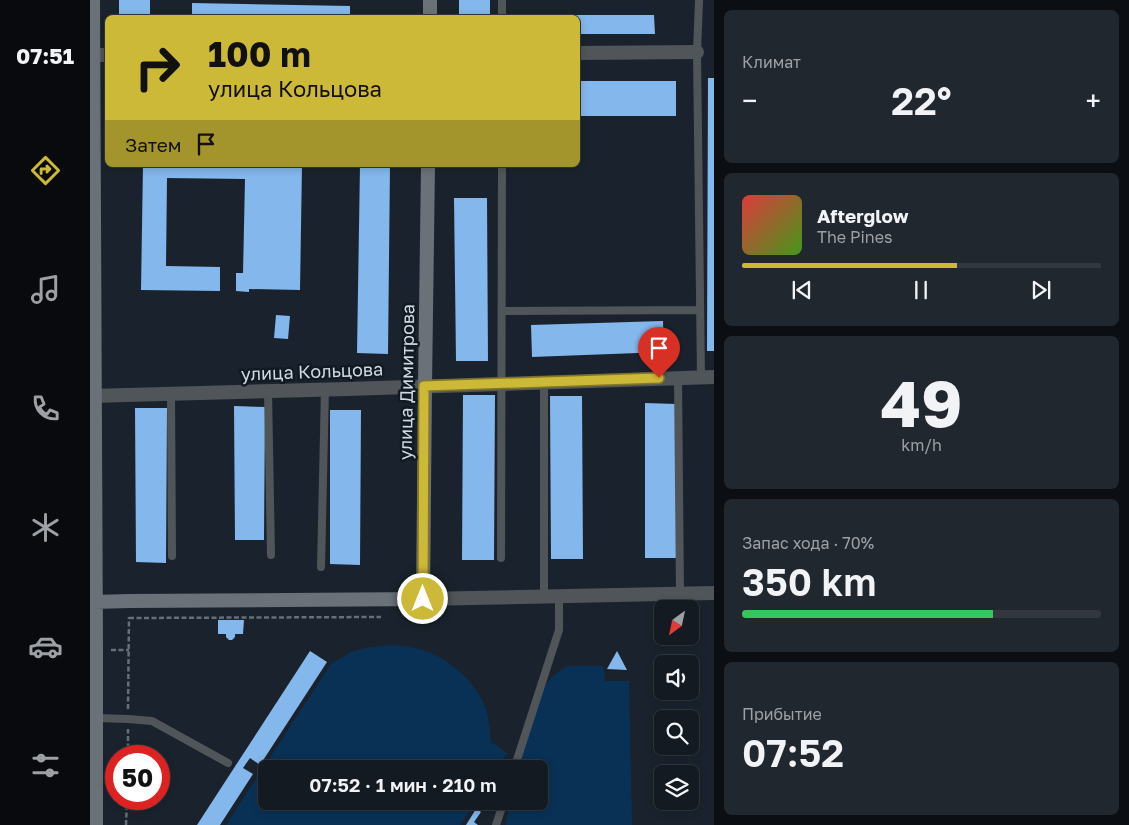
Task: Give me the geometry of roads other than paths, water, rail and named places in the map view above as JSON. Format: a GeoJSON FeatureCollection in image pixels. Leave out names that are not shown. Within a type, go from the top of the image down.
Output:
{"type":"FeatureCollection","features":[{"type":"Feature","properties":{"kind":"main road"},"geometry":{"type":"LineString","coordinates":[[93,0],[100,55],[92,396],[96,825]]}},
{"type":"Feature","properties":{"kind":"main road"},"geometry":{"type":"LineString","coordinates":[[430,0],[430,15]]}},
{"type":"Feature","properties":{"kind":"main road","name":"улица Димитрова"},"geometry":{"type":"LineString","coordinates":[[423,599],[428,167]]}},
{"type":"Feature","properties":{"kind":"main road"},"geometry":{"type":"LineString","coordinates":[[95,602],[423,599]]}},
{"type":"Feature","properties":{"kind":"street"},"geometry":{"type":"LineString","coordinates":[[580,53],[698,52]]}},
{"type":"Feature","properties":{"kind":"street","name":"улица Кольцова"},"geometry":{"type":"LineString","coordinates":[[92,396],[708,377]]}},
{"type":"Feature","properties":{"kind":"street"},"geometry":{"type":"LineString","coordinates":[[423,599],[714,593]]}},
{"type":"Feature","properties":{"kind":"lane"},"geometry":{"type":"LineString","coordinates":[[502,0],[502,15]]}},
{"type":"Feature","properties":{"kind":"lane"},"geometry":{"type":"LineString","coordinates":[[699,0],[700,310],[708,377]]}},
{"type":"Feature","properties":{"kind":"lane"},"geometry":{"type":"LineString","coordinates":[[501,558],[502,167]]}},
{"type":"Feature","properties":{"kind":"lane"},"geometry":{"type":"LineString","coordinates":[[502,311],[700,310]]}},
{"type":"Feature","properties":{"kind":"lane"},"geometry":{"type":"LineString","coordinates":[[678,378],[680,594]]}},
{"type":"Feature","properties":{"kind":"lane"},"geometry":{"type":"LineString","coordinates":[[544,382],[544,597]]}},
{"type":"Feature","properties":{"kind":"lane"},"geometry":{"type":"LineString","coordinates":[[321,567],[325,389]]}},
{"type":"Feature","properties":{"kind":"lane"},"geometry":{"type":"LineString","coordinates":[[268,391],[271,555]]}},
{"type":"Feature","properties":{"kind":"lane"},"geometry":{"type":"LineString","coordinates":[[171,394],[172,556]]}},
{"type":"Feature","properties":{"kind":"lane"},"geometry":{"type":"LineString","coordinates":[[517,760],[559,630],[559,597]]}},
{"type":"Feature","properties":{"kind":"lane"},"geometry":{"type":"LineString","coordinates":[[96,718],[152,721],[228,764]]}},
{"type":"Feature","properties":{"kind":"lane"},"geometry":{"type":"LineString","coordinates":[[496,825],[501,810]]}}]}
